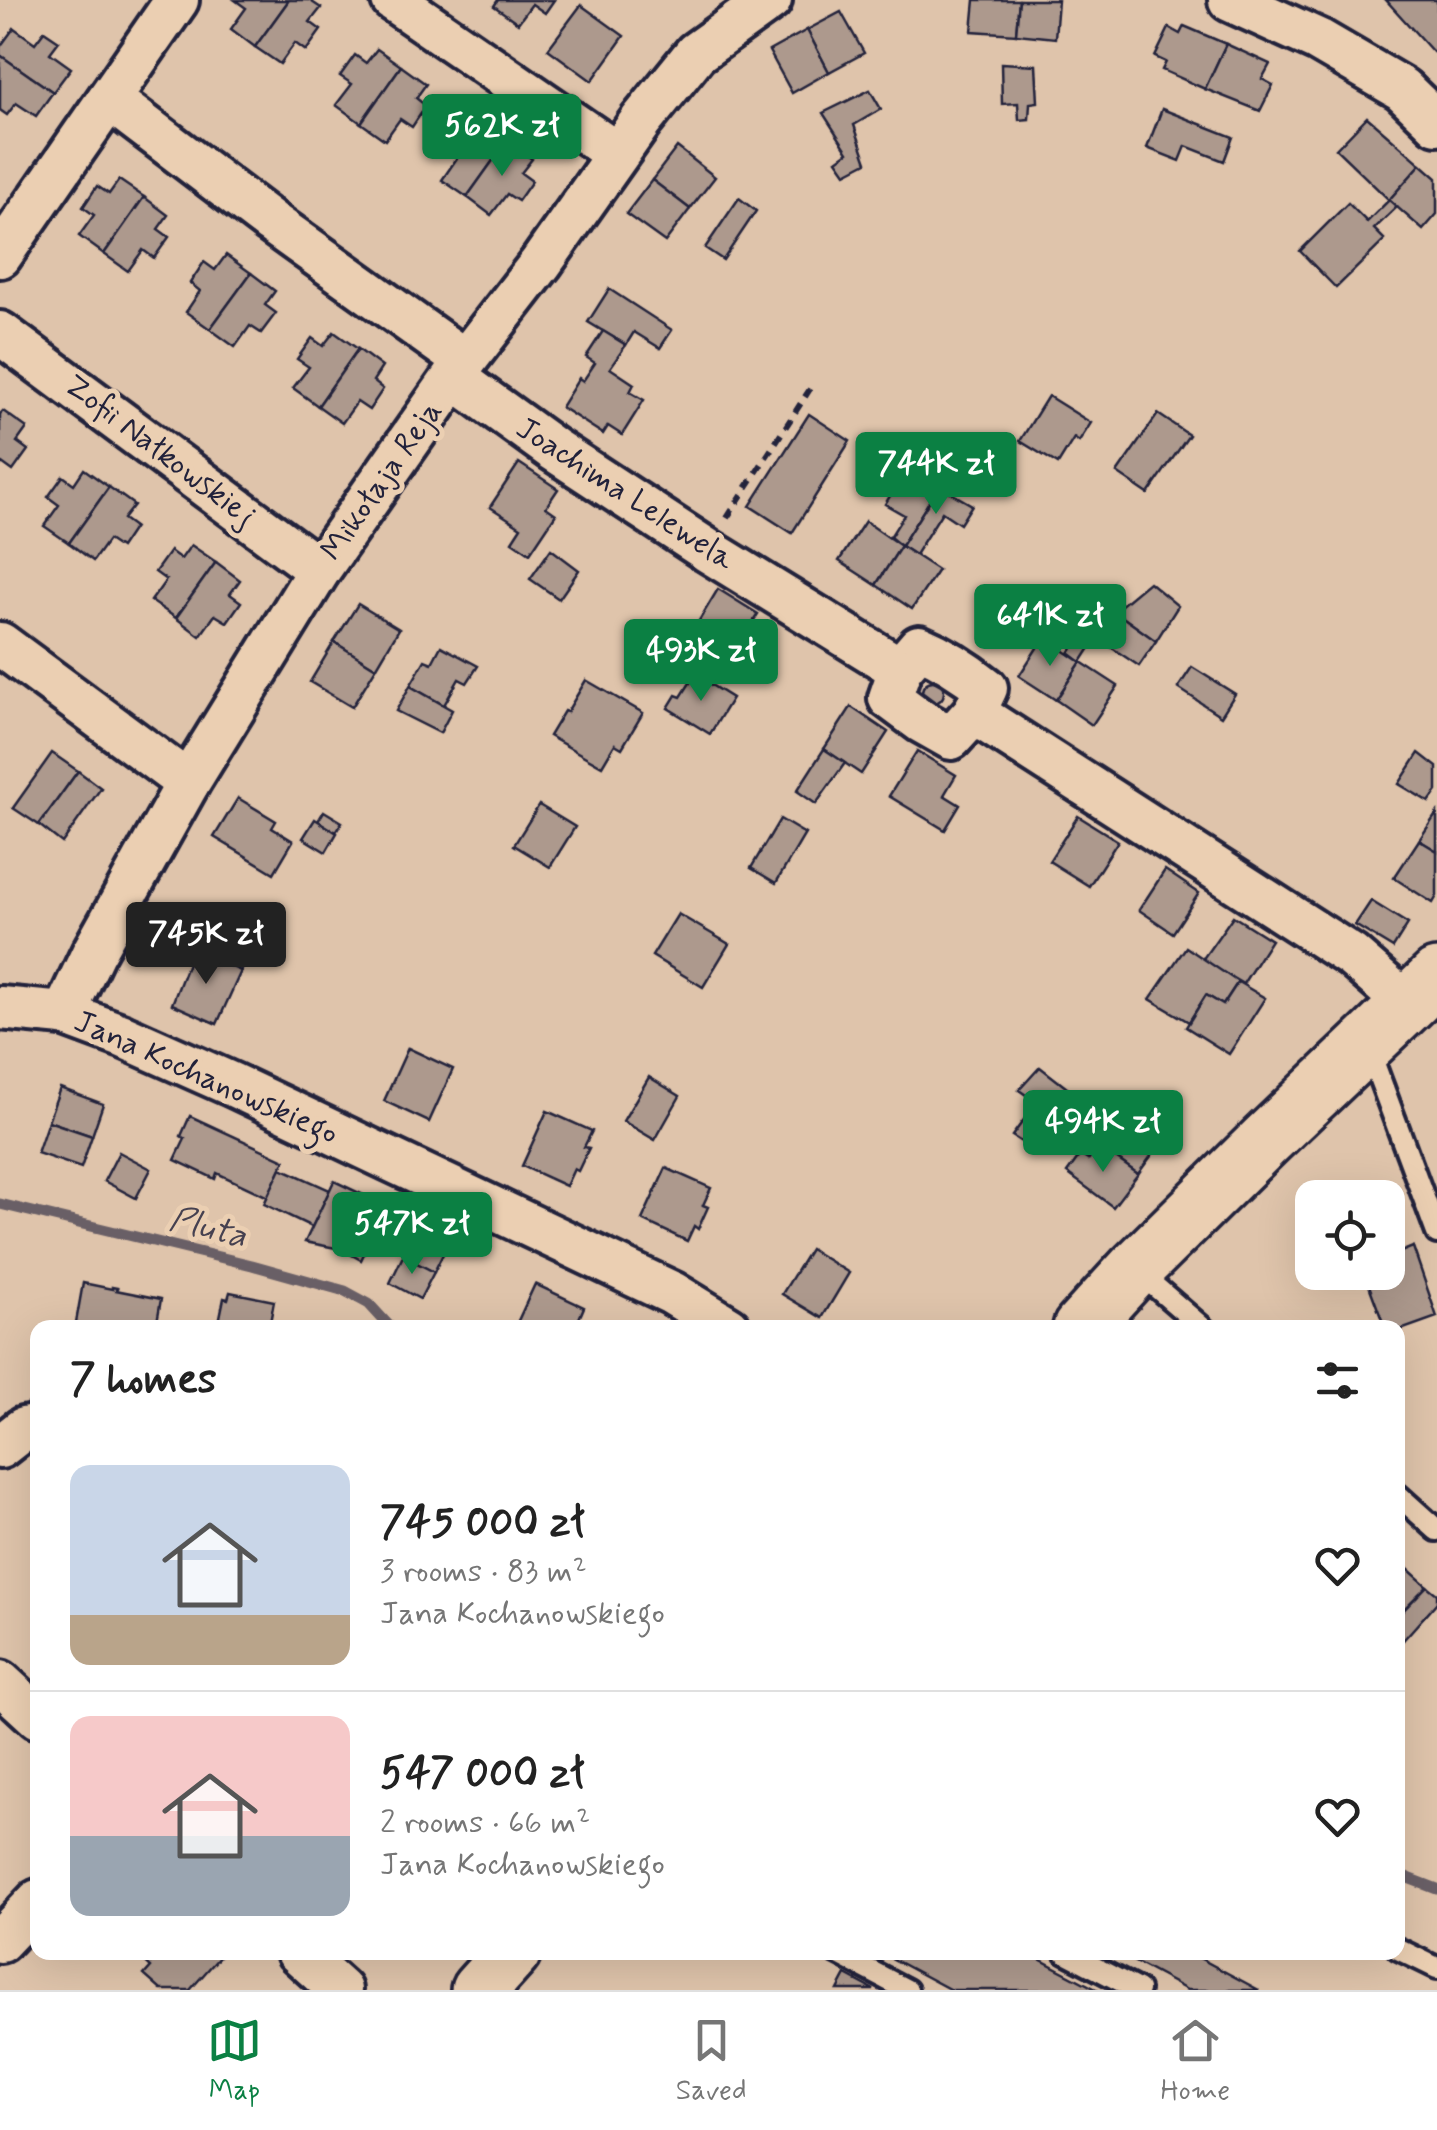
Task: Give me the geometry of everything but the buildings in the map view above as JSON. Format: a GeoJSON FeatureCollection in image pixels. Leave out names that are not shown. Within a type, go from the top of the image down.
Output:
{"type":"FeatureCollection","features":[{"type":"Feature","properties":{"kind":"street"},"geometry":{"type":"LineString","coordinates":[[0,256],[177,0]]}},
{"type":"Feature","properties":{"kind":"street"},"geometry":{"type":"LineString","coordinates":[[393,0],[617,154]]}},
{"type":"Feature","properties":{"kind":"street","name":"Mikołaja Reja"},"geometry":{"type":"LineString","coordinates":[[64,1014],[93,953],[188,784],[319,570],[641,120],[696,52],[770,0]]}},
{"type":"Feature","properties":{"kind":"street"},"geometry":{"type":"LineString","coordinates":[[1230,0],[1318,40],[1386,79],[1437,123]]}},
{"type":"Feature","properties":{"kind":"street","name":"Joachima Lelewela"},"geometry":{"type":"LineString","coordinates":[[109,99],[460,369],[553,450],[900,669],[920,647],[945,658],[986,688],[974,713],[1352,956],[1422,991]]}},
{"type":"Feature","properties":{"kind":"street","name":"Zofii Nałkowskiej"},"geometry":{"type":"LineString","coordinates":[[0,333],[319,570]]}},
{"type":"Feature","properties":{"kind":"street"},"geometry":{"type":"LineString","coordinates":[[0,644],[188,784]]}},
{"type":"Feature","properties":{"kind":"street"},"geometry":{"type":"LineString","coordinates":[[1088,1320],[1135,1269],[1422,991]]}},
{"type":"Feature","properties":{"kind":"street","name":"Jana Kochanowskiego"},"geometry":{"type":"LineString","coordinates":[[0,1008],[64,1014],[124,1036],[672,1293],[717,1320]]}},
{"type":"Feature","properties":{"kind":"street"},"geometry":{"type":"LineString","coordinates":[[0,1447],[30,1428]]}},
{"type":"Feature","properties":{"kind":"street"},"geometry":{"type":"LineString","coordinates":[[0,1682],[30,1710]]}},
{"type":"Feature","properties":{"kind":"street"},"geometry":{"type":"LineString","coordinates":[[0,1940],[30,1909]]}},
{"type":"Feature","properties":{"kind":"street"},"geometry":{"type":"LineString","coordinates":[[307,1960],[340,1990]]}},
{"type":"Feature","properties":{"kind":"street"},"geometry":{"type":"LineString","coordinates":[[479,1990],[506,1960]]}},
{"type":"Feature","properties":{"kind":"lane"},"geometry":{"type":"LineString","coordinates":[[1367,1044],[1437,1233]]}},
{"type":"Feature","properties":{"kind":"lane"},"geometry":{"type":"LineString","coordinates":[[1135,1269],[1194,1320]]}},
{"type":"Feature","properties":{"kind":"lane"},"geometry":{"type":"LineString","coordinates":[[1405,1500],[1435,1524]]}},
{"type":"Feature","properties":{"kind":"lane"},"geometry":{"type":"LineString","coordinates":[[1405,1952],[1437,1968]]}},
{"type":"Feature","properties":{"kind":"lane"},"geometry":{"type":"LineString","coordinates":[[850,1960],[907,1990]]}},
{"type":"Feature","properties":{"kind":"lane"},"geometry":{"type":"LineString","coordinates":[[1080,1960],[1138,1990]]}},
{"type":"Feature","properties":{"kind":"path"},"geometry":{"type":"LineString","coordinates":[[707,550],[810,389]]}},
{"type":"Feature","properties":{"kind":"waterway","name":"Pluta"},"geometry":{"type":"LineString","coordinates":[[0,1204],[345,1291],[369,1304],[384,1320]]}},
{"type":"Feature","properties":{"kind":"waterway","name":"Pluta"},"geometry":{"type":"LineString","coordinates":[[1405,1877],[1437,1889]]}}]}
